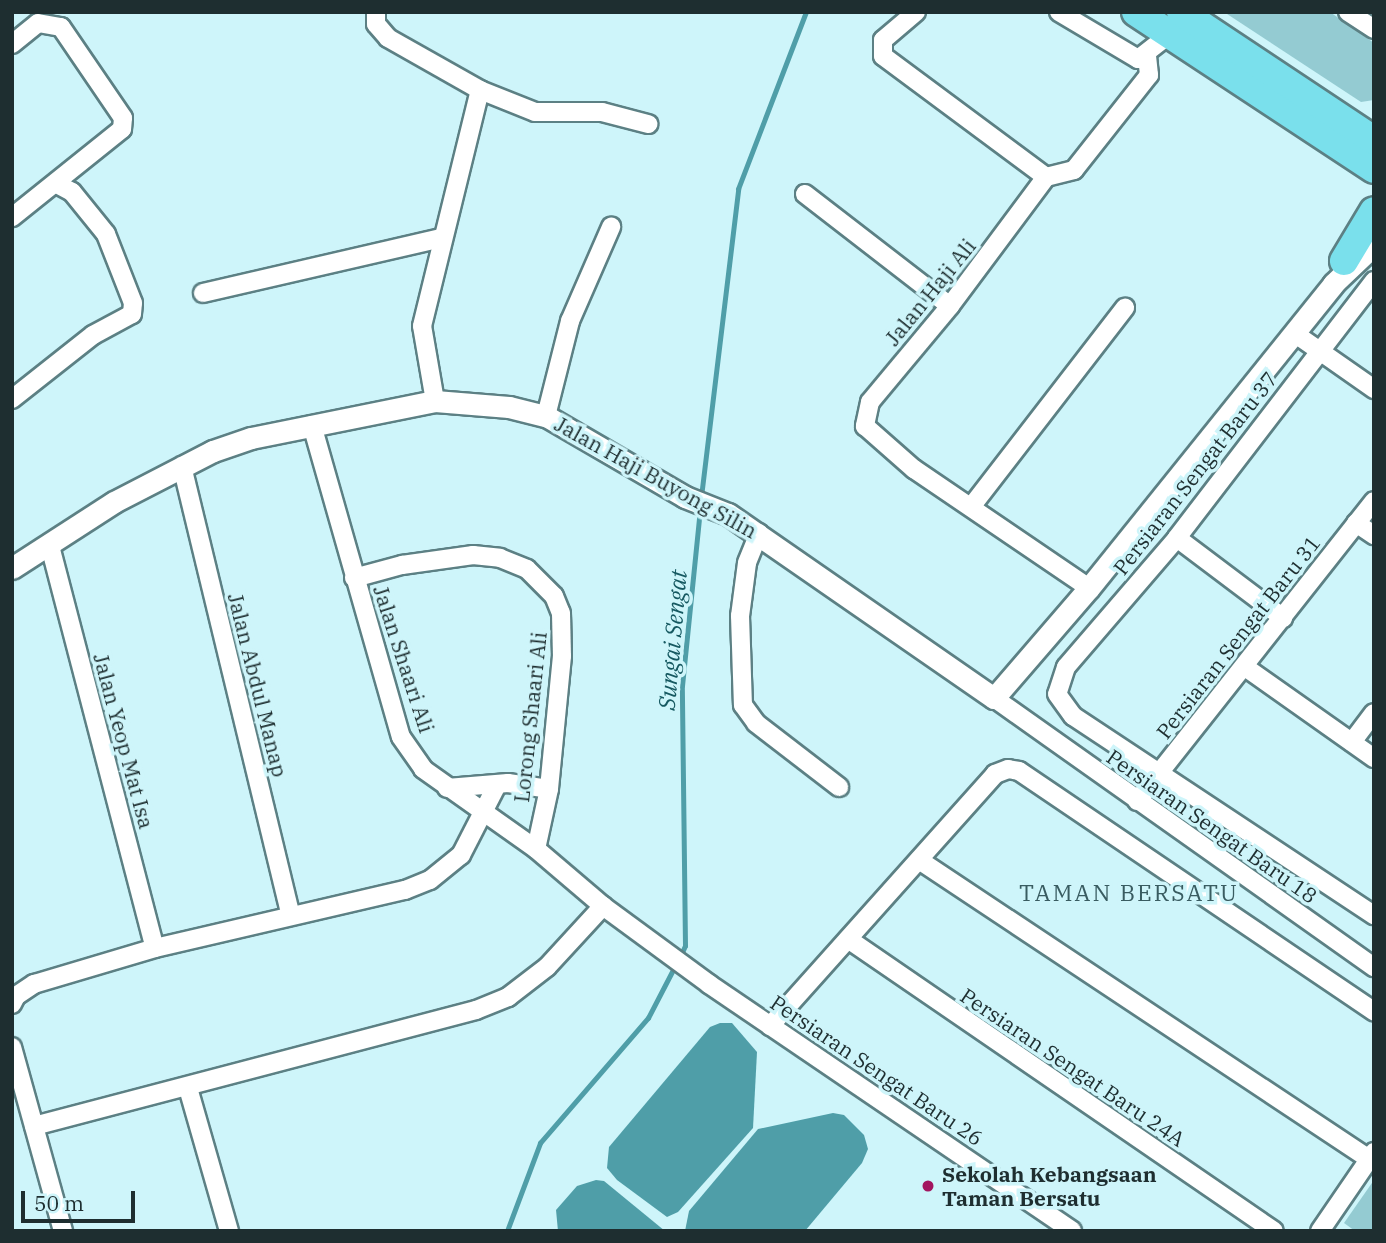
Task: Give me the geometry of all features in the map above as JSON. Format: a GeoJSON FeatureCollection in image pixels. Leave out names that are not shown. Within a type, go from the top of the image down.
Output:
{"type":"FeatureCollection","features":[{"type":"Feature","properties":{"kind":"highway"},"geometry":{"type":"LineString","coordinates":[[1136,12],[1175,23],[1287,83],[1374,114]]}},
{"type":"Feature","properties":{"kind":"highway"},"geometry":{"type":"LineString","coordinates":[[1175,23],[1372,160]]}},
{"type":"Feature","properties":{"kind":"highway"},"geometry":{"type":"LineString","coordinates":[[1287,83],[1319,116],[1372,160]]}},
{"type":"Feature","properties":{"kind":"highway"},"geometry":{"type":"LineString","coordinates":[[1338,273],[1374,211]]}},
{"type":"Feature","properties":{"kind":"street"},"geometry":{"type":"LineString","coordinates":[[376,12],[376,24],[388,38],[480,90],[536,112],[602,112],[648,124]]}},
{"type":"Feature","properties":{"kind":"street"},"geometry":{"type":"LineString","coordinates":[[916,12],[883,40],[883,56],[1046,177],[1074,170],[1149,75],[1147,55]]}},
{"type":"Feature","properties":{"kind":"street"},"geometry":{"type":"LineString","coordinates":[[1059,12],[1128,56],[1147,55],[1175,23]]}},
{"type":"Feature","properties":{"kind":"street"},"geometry":{"type":"LineString","coordinates":[[1348,12],[1374,29]]}},
{"type":"Feature","properties":{"kind":"street"},"geometry":{"type":"LineString","coordinates":[[12,44],[38,23],[61,27],[123,118],[122,129],[12,217]]}},
{"type":"Feature","properties":{"kind":"street"},"geometry":{"type":"LineString","coordinates":[[435,401],[422,326],[480,90]]}},
{"type":"Feature","properties":{"kind":"street","name":"Jalan Haji Ali"},"geometry":{"type":"LineString","coordinates":[[1046,177],[950,306],[870,402],[865,426],[914,469],[1089,588]]}},
{"type":"Feature","properties":{"kind":"street"},"geometry":{"type":"LineString","coordinates":[[12,399],[93,335],[132,314],[133,303],[106,234],[72,192],[55,183]]}},
{"type":"Feature","properties":{"kind":"street"},"geometry":{"type":"LineString","coordinates":[[805,194],[950,306]]}},
{"type":"Feature","properties":{"kind":"street"},"geometry":{"type":"LineString","coordinates":[[994,698],[1089,588],[1294,333],[1374,223]]}},
{"type":"Feature","properties":{"kind":"street"},"geometry":{"type":"LineString","coordinates":[[546,416],[570,321],[611,227]]}},
{"type":"Feature","properties":{"kind":"street"},"geometry":{"type":"LineString","coordinates":[[203,293],[442,238]]}},
{"type":"Feature","properties":{"kind":"street"},"geometry":{"type":"LineString","coordinates":[[1338,273],[1374,245]]}},
{"type":"Feature","properties":{"kind":"street","name":"Persiaran Sengat Baru 37"},"geometry":{"type":"LineString","coordinates":[[1161,772],[1073,716],[1057,694],[1066,667],[1177,538],[1374,281]]}},
{"type":"Feature","properties":{"kind":"street"},"geometry":{"type":"LineString","coordinates":[[971,507],[1125,308]]}},
{"type":"Feature","properties":{"kind":"street"},"geometry":{"type":"LineString","coordinates":[[1294,333],[1374,389]]}},
{"type":"Feature","properties":{"kind":"street","name":"Jalan Haji Buyong Silin"},"geometry":{"type":"LineString","coordinates":[[12,568],[50,546],[114,502],[182,466],[251,438],[435,401],[546,416],[685,497],[728,514],[759,533],[994,698]]}},
{"type":"Feature","properties":{"kind":"street","name":"Jalan Shaari Ali"},"geometry":{"type":"LineString","coordinates":[[312,425],[401,737],[422,769],[482,815],[536,849],[603,906]]}},
{"type":"Feature","properties":{"kind":"street","name":"Jalan Abdul Manap"},"geometry":{"type":"LineString","coordinates":[[182,466],[291,915]]}},
{"type":"Feature","properties":{"kind":"street","name":"Persiaran Sengat Baru 31"},"geometry":{"type":"LineString","coordinates":[[1137,801],[1374,501]]}},
{"type":"Feature","properties":{"kind":"street"},"geometry":{"type":"LineString","coordinates":[[1356,523],[1374,535]]}},
{"type":"Feature","properties":{"kind":"street"},"geometry":{"type":"LineString","coordinates":[[759,533],[747,563],[740,616],[743,705],[756,723],[839,787]]}},
{"type":"Feature","properties":{"kind":"street"},"geometry":{"type":"LineString","coordinates":[[1177,538],[1283,618]]}},
{"type":"Feature","properties":{"kind":"street","name":"Jalan Yeop Mat Isa"},"geometry":{"type":"LineString","coordinates":[[50,546],[155,948]]}},
{"type":"Feature","properties":{"kind":"street","name":"Lorong Shaari Ali"},"geometry":{"type":"LineString","coordinates":[[354,578],[402,565],[473,555],[500,558],[543,581],[561,613],[563,633],[549,789],[536,849]]}},
{"type":"Feature","properties":{"kind":"street"},"geometry":{"type":"LineString","coordinates":[[1245,667],[1374,758]]}},
{"type":"Feature","properties":{"kind":"street","name":"Persiaran Sengat Baru 18"},"geometry":{"type":"LineString","coordinates":[[994,698],[1374,967]]}},
{"type":"Feature","properties":{"kind":"street"},"geometry":{"type":"LineString","coordinates":[[1352,742],[1374,713]]}},
{"type":"Feature","properties":{"kind":"street"},"geometry":{"type":"LineString","coordinates":[[770,1026],[995,774],[1008,769],[1019,771],[1374,1011]]}},
{"type":"Feature","properties":{"kind":"street"},"geometry":{"type":"LineString","coordinates":[[1161,772],[1374,915]]}},
{"type":"Feature","properties":{"kind":"street"},"geometry":{"type":"LineString","coordinates":[[18,997],[155,948],[405,890],[430,880],[461,855],[496,785]]}},
{"type":"Feature","properties":{"kind":"street"},"geometry":{"type":"LineString","coordinates":[[447,788],[496,785],[549,789]]}},
{"type":"Feature","properties":{"kind":"street"},"geometry":{"type":"LineString","coordinates":[[919,860],[1371,1156],[1320,1231]]}},
{"type":"Feature","properties":{"kind":"street"},"geometry":{"type":"LineString","coordinates":[[34,1125],[188,1088],[476,1010],[508,997],[564,951],[603,906]]}},
{"type":"Feature","properties":{"kind":"street","name":"Persiaran Sengat Baru 26"},"geometry":{"type":"LineString","coordinates":[[603,906],[770,1026],[1072,1231]]}},
{"type":"Feature","properties":{"kind":"street","name":"Persiaran Sengat Baru 24A"},"geometry":{"type":"LineString","coordinates":[[848,939],[1274,1231]]}},
{"type":"Feature","properties":{"kind":"street"},"geometry":{"type":"LineString","coordinates":[[12,1047],[63,1231]]}},
{"type":"Feature","properties":{"kind":"street"},"geometry":{"type":"LineString","coordinates":[[188,1088],[229,1231]]}},
{"type":"Feature","properties":{"kind":"shaded area"},"geometry":{"type":"Polygon","coordinates":[[[1224,12],[1330,12],[1374,43],[1374,100],[1361,102],[1224,12]]]}},
{"type":"Feature","properties":{"kind":"shaded area"},"geometry":{"type":"Polygon","coordinates":[[[720,1023],[732,1023],[757,1052],[753,1128],[678,1212],[667,1217],[617,1180],[607,1168],[609,1147],[710,1027],[720,1023]]]}},
{"type":"Feature","properties":{"kind":"shaded area"},"geometry":{"type":"Polygon","coordinates":[[[833,1113],[844,1115],[864,1135],[868,1149],[862,1163],[805,1231],[685,1231],[689,1211],[758,1129],[833,1113]]]}},
{"type":"Feature","properties":{"kind":"shaded area"},"geometry":{"type":"Polygon","coordinates":[[[596,1180],[604,1181],[665,1231],[558,1231],[556,1210],[577,1186],[596,1180]]]}},
{"type":"Feature","properties":{"kind":"shaded area"},"geometry":{"type":"Polygon","coordinates":[[[1374,1180],[1374,1231],[1355,1231],[1344,1223],[1374,1180]]]}},
{"type":"Feature","properties":{"kind":"waterway","name":"Sungai Sengat"},"geometry":{"type":"LineString","coordinates":[[701,497],[738,189],[806,12]]}},
{"type":"Feature","properties":{"kind":"waterway","name":"Sungai Sengat"},"geometry":{"type":"LineString","coordinates":[[680,957],[685,946],[682,686],[700,509]]}},
{"type":"Feature","properties":{"kind":"waterway","name":"Sungai Sengat"},"geometry":{"type":"LineString","coordinates":[[507,1231],[540,1143],[648,1018],[676,964]]}},
{"type":"Feature","properties":{"kind":"place","name":"Sekolah Kebangsaan Taman Bersatu"},"geometry":{"type":"Point","coordinates":[928,1186]}},
{"type":"Feature","properties":{"kind":"district","name":"TAMAN BERSATU"},"geometry":{"type":"Point","coordinates":[1129,892]}}]}
